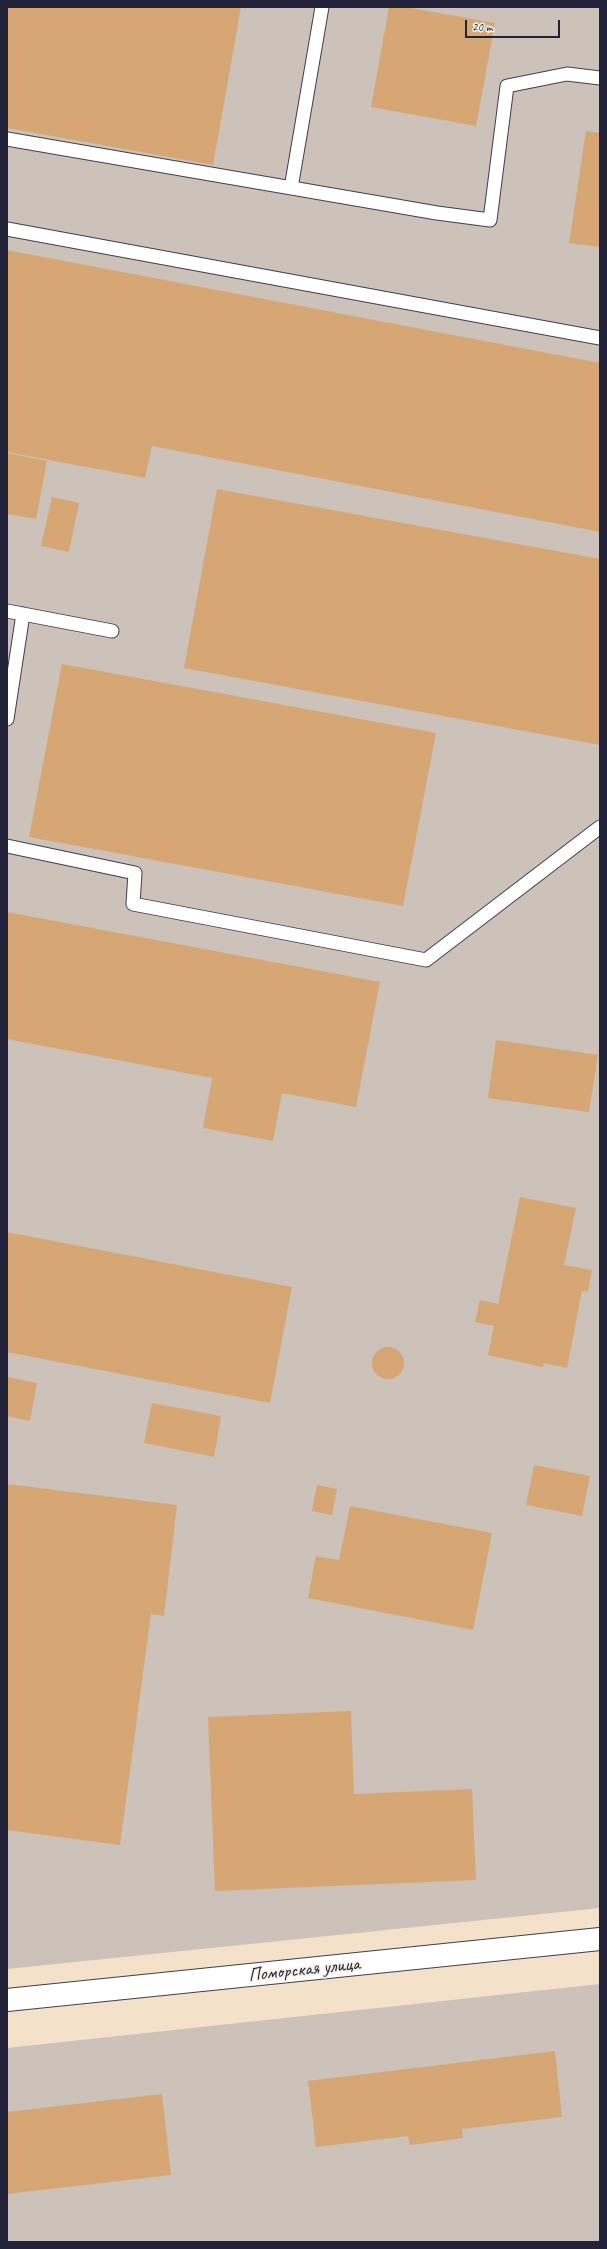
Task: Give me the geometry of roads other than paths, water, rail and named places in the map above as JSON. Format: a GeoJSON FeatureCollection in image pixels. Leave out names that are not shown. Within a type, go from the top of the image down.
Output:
{"type":"FeatureCollection","features":[{"type":"Feature","properties":{"kind":"street","name":"Поморская улица"},"geometry":{"type":"LineString","coordinates":[[7,2000],[600,1939]]}},
{"type":"Feature","properties":{"kind":"lane"},"geometry":{"type":"LineString","coordinates":[[290,188],[322,7]]}},
{"type":"Feature","properties":{"kind":"lane"},"geometry":{"type":"LineString","coordinates":[[7,139],[290,188],[490,220],[507,86],[567,74],[600,78]]}},
{"type":"Feature","properties":{"kind":"lane"},"geometry":{"type":"LineString","coordinates":[[7,229],[600,338]]}},
{"type":"Feature","properties":{"kind":"lane"},"geometry":{"type":"LineString","coordinates":[[7,611],[112,631]]}},
{"type":"Feature","properties":{"kind":"lane"},"geometry":{"type":"LineString","coordinates":[[7,719],[23,614]]}},
{"type":"Feature","properties":{"kind":"lane"},"geometry":{"type":"LineString","coordinates":[[7,846],[136,874],[133,904],[426,960],[600,827]]}}]}
